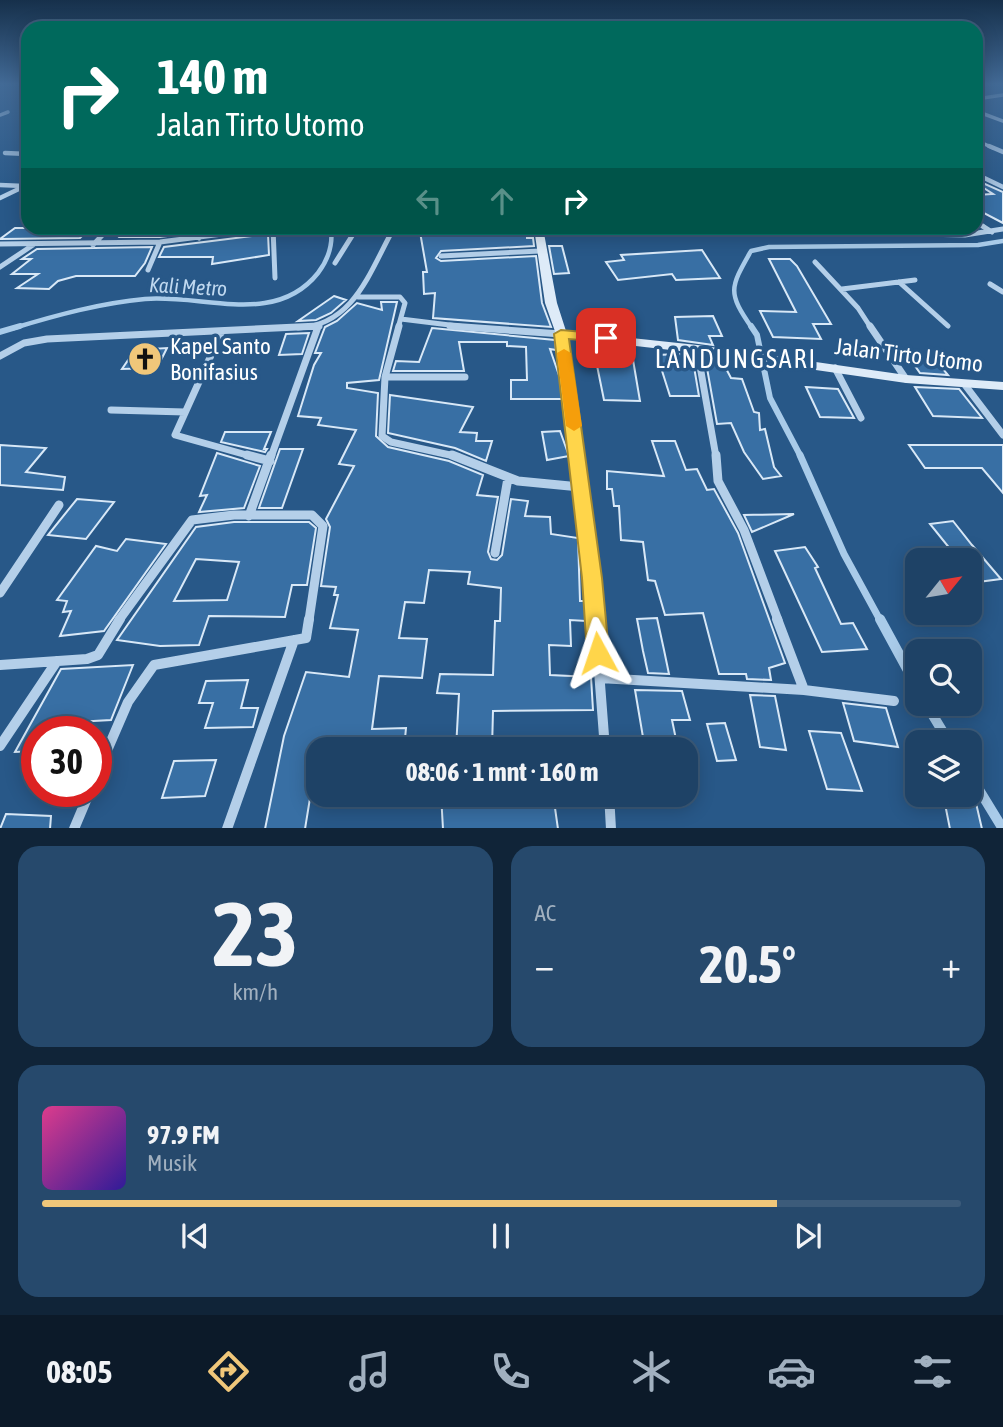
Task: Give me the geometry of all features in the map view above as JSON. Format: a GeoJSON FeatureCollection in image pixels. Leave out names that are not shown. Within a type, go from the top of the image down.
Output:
{"type":"FeatureCollection","features":[{"type":"Feature","properties":{"kind":"street"},"geometry":{"type":"LineString","coordinates":[[983,144],[1003,152]]}},
{"type":"Feature","properties":{"kind":"street"},"geometry":{"type":"LineString","coordinates":[[5,153],[21,154]]}},
{"type":"Feature","properties":{"kind":"street"},"geometry":{"type":"LineString","coordinates":[[983,177],[1003,187]]}},
{"type":"Feature","properties":{"kind":"street"},"geometry":{"type":"LineString","coordinates":[[0,185],[21,186]]}},
{"type":"Feature","properties":{"kind":"street"},"geometry":{"type":"LineString","coordinates":[[0,198],[21,189]]}},
{"type":"Feature","properties":{"kind":"street"},"geometry":{"type":"LineString","coordinates":[[983,226],[993,232]]}},
{"type":"Feature","properties":{"kind":"street"},"geometry":{"type":"LineString","coordinates":[[983,233],[1003,229]]}},
{"type":"Feature","properties":{"kind":"street"},"geometry":{"type":"LineString","coordinates":[[93,245],[102,235]]}},
{"type":"Feature","properties":{"kind":"street"},"geometry":{"type":"LineString","coordinates":[[0,244],[93,245],[160,242],[221,235]]}},
{"type":"Feature","properties":{"kind":"street"},"geometry":{"type":"LineString","coordinates":[[272,235],[275,278]]}},
{"type":"Feature","properties":{"kind":"street"},"geometry":{"type":"LineString","coordinates":[[335,263],[353,235]]}},
{"type":"Feature","properties":{"kind":"street"},"geometry":{"type":"LineString","coordinates":[[0,356],[24,343],[47,339],[318,327],[337,316],[358,297],[390,235]]}},
{"type":"Feature","properties":{"kind":"street"},"geometry":{"type":"LineString","coordinates":[[539,235],[540,251],[561,334],[592,578],[605,737]]}},
{"type":"Feature","properties":{"kind":"street"},"geometry":{"type":"LineString","coordinates":[[148,270],[160,242]]}},
{"type":"Feature","properties":{"kind":"street"},"geometry":{"type":"LineString","coordinates":[[0,267],[33,244]]}},
{"type":"Feature","properties":{"kind":"street"},"geometry":{"type":"LineString","coordinates":[[441,256],[540,251]]}},
{"type":"Feature","properties":{"kind":"street"},"geometry":{"type":"LineString","coordinates":[[815,262],[842,289],[906,379]]}},
{"type":"Feature","properties":{"kind":"street"},"geometry":{"type":"LineString","coordinates":[[842,289],[915,280]]}},
{"type":"Feature","properties":{"kind":"street"},"geometry":{"type":"LineString","coordinates":[[899,282],[948,326]]}},
{"type":"Feature","properties":{"kind":"street"},"geometry":{"type":"LineString","coordinates":[[990,284],[1003,292]]}},
{"type":"Feature","properties":{"kind":"street"},"geometry":{"type":"LineString","coordinates":[[358,297],[403,299],[405,303],[384,377],[382,436],[391,442],[458,456],[508,478],[580,487]]}},
{"type":"Feature","properties":{"kind":"street"},"geometry":{"type":"LineString","coordinates":[[401,319],[448,326],[561,334]]}},
{"type":"Feature","properties":{"kind":"street"},"geometry":{"type":"LineString","coordinates":[[249,516],[318,327]]}},
{"type":"Feature","properties":{"kind":"street"},"geometry":{"type":"LineString","coordinates":[[222,331],[176,432],[178,438],[270,461]]}},
{"type":"Feature","properties":{"kind":"street","name":"Jalan Tirto Utomo"},"geometry":{"type":"LineString","coordinates":[[561,334],[696,348],[906,379],[1003,386]]}},
{"type":"Feature","properties":{"kind":"street"},"geometry":{"type":"LineString","coordinates":[[696,348],[715,448],[718,481],[749,543],[804,690]]}},
{"type":"Feature","properties":{"kind":"street"},"geometry":{"type":"LineString","coordinates":[[835,368],[861,418]]}},
{"type":"Feature","properties":{"kind":"street"},"geometry":{"type":"LineString","coordinates":[[384,377],[465,377]]}},
{"type":"Feature","properties":{"kind":"street"},"geometry":{"type":"LineString","coordinates":[[965,385],[1003,435]]}},
{"type":"Feature","properties":{"kind":"street"},"geometry":{"type":"LineString","coordinates":[[111,410],[185,412]]}},
{"type":"Feature","properties":{"kind":"street"},"geometry":{"type":"LineString","coordinates":[[495,552],[508,478]]}},
{"type":"Feature","properties":{"kind":"street"},"geometry":{"type":"LineString","coordinates":[[0,593],[59,505]]}},
{"type":"Feature","properties":{"kind":"street"},"geometry":{"type":"LineString","coordinates":[[0,665],[98,656],[133,597],[192,520],[312,515],[323,526],[311,620],[306,638],[154,665],[145,674],[112,739]]}},
{"type":"Feature","properties":{"kind":"street"},"geometry":{"type":"LineString","coordinates":[[227,828],[294,640]]}},
{"type":"Feature","properties":{"kind":"street"},"geometry":{"type":"LineString","coordinates":[[0,746],[57,661]]}},
{"type":"Feature","properties":{"kind":"street"},"geometry":{"type":"LineString","coordinates":[[600,678],[804,690],[894,701]]}},
{"type":"Feature","properties":{"kind":"street"},"geometry":{"type":"LineString","coordinates":[[74,828],[83,807]]}},
{"type":"Feature","properties":{"kind":"street"},"geometry":{"type":"LineString","coordinates":[[609,807],[611,828]]}},
{"type":"Feature","properties":{"kind":"building"},"geometry":{"type":"Polygon","coordinates":[[[983,183],[1003,192],[1003,223],[983,213],[983,195],[993,194],[983,188],[983,183]]]}},
{"type":"Feature","properties":{"kind":"building"},"geometry":{"type":"Polygon","coordinates":[[[15,228],[21,228],[21,235],[83,235],[80,238],[0,239],[15,228]]]}},
{"type":"Feature","properties":{"kind":"building"},"geometry":{"type":"Polygon","coordinates":[[[122,235],[175,235],[160,237],[120,237],[122,235]]]}},
{"type":"Feature","properties":{"kind":"building"},"geometry":{"type":"Polygon","coordinates":[[[268,235],[269,255],[212,264],[213,257],[159,257],[164,247],[268,235]]]}},
{"type":"Feature","properties":{"kind":"building"},"geometry":{"type":"Polygon","coordinates":[[[421,235],[527,235],[527,238],[533,238],[534,246],[441,251],[436,258],[441,261],[536,256],[542,303],[551,327],[433,318],[435,293],[424,294],[423,272],[427,272],[421,235]]]}},
{"type":"Feature","properties":{"kind":"building"},"geometry":{"type":"Polygon","coordinates":[[[549,246],[562,246],[569,273],[554,274],[549,246]]]}},
{"type":"Feature","properties":{"kind":"building"},"geometry":{"type":"Polygon","coordinates":[[[152,247],[135,276],[76,276],[58,281],[49,289],[17,288],[38,274],[12,274],[31,259],[22,259],[37,249],[152,247]]]}},
{"type":"Feature","properties":{"kind":"building"},"geometry":{"type":"Polygon","coordinates":[[[702,250],[720,278],[676,280],[672,274],[618,280],[606,262],[624,260],[621,255],[702,250]]]}},
{"type":"Feature","properties":{"kind":"building"},"geometry":{"type":"Polygon","coordinates":[[[769,259],[790,259],[797,266],[831,324],[813,324],[821,339],[773,337],[760,311],[796,312],[769,259]]]}},
{"type":"Feature","properties":{"kind":"building"},"geometry":{"type":"Polygon","coordinates":[[[334,296],[346,300],[331,313],[316,320],[298,321],[334,296]]]}},
{"type":"Feature","properties":{"kind":"building"},"geometry":{"type":"Polygon","coordinates":[[[381,302],[397,302],[379,380],[347,383],[347,388],[378,393],[376,436],[388,447],[449,461],[483,475],[477,495],[498,497],[488,552],[491,559],[497,560],[502,555],[511,499],[528,501],[525,516],[550,517],[551,534],[578,538],[580,601],[585,601],[586,621],[570,620],[571,646],[549,645],[550,675],[591,677],[593,710],[493,711],[492,737],[457,737],[459,694],[437,693],[440,674],[493,675],[495,621],[500,621],[501,588],[468,584],[470,572],[429,570],[424,603],[405,602],[399,638],[427,639],[422,678],[379,676],[372,729],[406,728],[405,737],[306,737],[306,807],[309,807],[305,828],[265,828],[284,736],[306,672],[349,677],[358,630],[330,628],[338,595],[334,595],[336,587],[321,586],[330,527],[326,519],[354,466],[339,464],[356,430],[318,425],[321,418],[298,416],[314,365],[321,353],[315,353],[325,327],[337,321],[357,303],[382,310],[381,302]]]}},
{"type":"Feature","properties":{"kind":"building"},"geometry":{"type":"Polygon","coordinates":[[[713,316],[722,336],[709,336],[713,345],[678,340],[675,317],[713,316]]]}},
{"type":"Feature","properties":{"kind":"building"},"geometry":{"type":"Polygon","coordinates":[[[432,328],[555,340],[556,350],[550,349],[561,381],[563,399],[511,399],[511,380],[527,380],[526,347],[507,346],[507,342],[459,342],[464,371],[393,371],[396,361],[419,362],[432,328]]]}},
{"type":"Feature","properties":{"kind":"building"},"geometry":{"type":"Polygon","coordinates":[[[309,333],[302,354],[279,355],[286,334],[309,333]]]}},
{"type":"Feature","properties":{"kind":"building"},"geometry":{"type":"Polygon","coordinates":[[[593,346],[631,348],[640,401],[604,400],[593,346]]]}},
{"type":"Feature","properties":{"kind":"building","name":"Kapel Santo Bonifasius"},"geometry":{"type":"Polygon","coordinates":[[[167,348],[157,368],[122,369],[135,350],[167,348]]]}},
{"type":"Feature","properties":{"kind":"building"},"geometry":{"type":"Polygon","coordinates":[[[657,355],[692,355],[699,396],[670,396],[657,355]]]}},
{"type":"Feature","properties":{"kind":"building"},"geometry":{"type":"Polygon","coordinates":[[[908,356],[934,358],[948,375],[920,373],[908,356]]]}},
{"type":"Feature","properties":{"kind":"building"},"geometry":{"type":"Polygon","coordinates":[[[705,357],[721,359],[731,378],[742,379],[754,412],[759,413],[760,430],[765,429],[774,467],[781,476],[763,479],[744,452],[731,423],[717,424],[705,357]]]}},
{"type":"Feature","properties":{"kind":"building"},"geometry":{"type":"Polygon","coordinates":[[[806,387],[838,389],[854,418],[820,417],[806,387]]]}},
{"type":"Feature","properties":{"kind":"building"},"geometry":{"type":"Polygon","coordinates":[[[915,387],[959,389],[982,418],[933,416],[915,387]]]}},
{"type":"Feature","properties":{"kind":"building"},"geometry":{"type":"Polygon","coordinates":[[[390,395],[473,407],[460,432],[477,433],[476,441],[492,441],[486,461],[455,448],[388,433],[390,395]]]}},
{"type":"Feature","properties":{"kind":"building"},"geometry":{"type":"Polygon","coordinates":[[[560,431],[569,456],[547,460],[542,432],[560,431]]]}},
{"type":"Feature","properties":{"kind":"building"},"geometry":{"type":"Polygon","coordinates":[[[225,432],[271,432],[265,452],[221,442],[225,432]]]}},
{"type":"Feature","properties":{"kind":"building"},"geometry":{"type":"Polygon","coordinates":[[[652,441],[675,441],[686,470],[697,469],[707,490],[714,489],[738,533],[785,663],[769,668],[771,680],[747,679],[746,674],[719,674],[703,613],[665,615],[655,581],[648,580],[643,542],[621,540],[619,506],[614,506],[612,489],[607,489],[607,471],[664,476],[652,441]]]}},
{"type":"Feature","properties":{"kind":"building"},"geometry":{"type":"Polygon","coordinates":[[[0,445],[46,448],[26,472],[65,477],[63,490],[0,485],[0,445]]]}},
{"type":"Feature","properties":{"kind":"building"},"geometry":{"type":"Polygon","coordinates":[[[909,445],[1003,445],[1003,493],[982,468],[925,468],[909,445]]]}},
{"type":"Feature","properties":{"kind":"building"},"geometry":{"type":"Polygon","coordinates":[[[280,449],[303,449],[282,508],[259,508],[280,449]]]}},
{"type":"Feature","properties":{"kind":"building"},"geometry":{"type":"Polygon","coordinates":[[[217,453],[260,466],[244,508],[199,512],[207,495],[200,496],[217,453]]]}},
{"type":"Feature","properties":{"kind":"building"},"geometry":{"type":"Polygon","coordinates":[[[77,499],[114,502],[86,539],[48,535],[77,499]]]}},
{"type":"Feature","properties":{"kind":"building"},"geometry":{"type":"Polygon","coordinates":[[[794,514],[752,532],[744,515],[794,514]]]}},
{"type":"Feature","properties":{"kind":"building"},"geometry":{"type":"Polygon","coordinates":[[[953,521],[975,548],[949,548],[930,524],[953,521]]]}},
{"type":"Feature","properties":{"kind":"building"},"geometry":{"type":"Polygon","coordinates":[[[234,522],[309,522],[316,528],[307,585],[292,585],[285,617],[209,616],[199,645],[160,646],[117,640],[196,527],[234,522]],[[196,559],[174,601],[227,600],[239,562],[196,559]]]}},
{"type":"Feature","properties":{"kind":"building"},"geometry":{"type":"Polygon","coordinates":[[[126,539],[166,544],[104,631],[60,636],[71,611],[63,612],[67,601],[57,600],[96,546],[117,551],[126,539]]]}},
{"type":"Feature","properties":{"kind":"building"},"geometry":{"type":"Polygon","coordinates":[[[805,547],[818,567],[815,568],[841,624],[853,623],[867,649],[822,652],[775,551],[805,547]]]}},
{"type":"Feature","properties":{"kind":"building"},"geometry":{"type":"Polygon","coordinates":[[[982,557],[1001,579],[982,581],[982,557]]]}},
{"type":"Feature","properties":{"kind":"building"},"geometry":{"type":"Polygon","coordinates":[[[657,618],[669,674],[648,673],[643,651],[637,619],[657,618]]]}},
{"type":"Feature","properties":{"kind":"building"},"geometry":{"type":"Polygon","coordinates":[[[133,665],[112,718],[35,716],[61,669],[133,665]]]}},
{"type":"Feature","properties":{"kind":"building"},"geometry":{"type":"Polygon","coordinates":[[[248,680],[241,708],[258,708],[253,727],[205,728],[213,703],[199,703],[206,681],[248,680]]]}},
{"type":"Feature","properties":{"kind":"building"},"geometry":{"type":"Polygon","coordinates":[[[635,690],[682,691],[690,720],[672,720],[676,737],[643,737],[635,690]]]}},
{"type":"Feature","properties":{"kind":"building"},"geometry":{"type":"Polygon","coordinates":[[[750,695],[775,696],[786,750],[760,747],[750,695]]]}},
{"type":"Feature","properties":{"kind":"building"},"geometry":{"type":"Polygon","coordinates":[[[843,703],[886,708],[898,747],[854,741],[843,703]]]}},
{"type":"Feature","properties":{"kind":"building"},"geometry":{"type":"Polygon","coordinates":[[[725,723],[736,760],[717,761],[707,724],[725,723]]]}},
{"type":"Feature","properties":{"kind":"building"},"geometry":{"type":"Polygon","coordinates":[[[809,731],[841,733],[862,791],[827,789],[809,731]]]}},
{"type":"Feature","properties":{"kind":"building"},"geometry":{"type":"Polygon","coordinates":[[[21,741],[21,752],[15,752],[21,741]]]}},
{"type":"Feature","properties":{"kind":"building"},"geometry":{"type":"Polygon","coordinates":[[[216,760],[205,796],[162,798],[174,761],[216,760]]]}},
{"type":"Feature","properties":{"kind":"building"},"geometry":{"type":"Polygon","coordinates":[[[442,807],[555,807],[558,828],[443,828],[442,807]]]}},
{"type":"Feature","properties":{"kind":"building"},"geometry":{"type":"Polygon","coordinates":[[[946,807],[977,807],[982,828],[950,828],[946,807]]]}},
{"type":"Feature","properties":{"kind":"building"},"geometry":{"type":"Polygon","coordinates":[[[6,814],[51,816],[50,828],[0,828],[6,814]]]}},
{"type":"Feature","properties":{"kind":"waterway","name":"Kali Metro"},"geometry":{"type":"LineString","coordinates":[[14,328],[79,310],[145,299],[238,304],[260,304],[281,299],[301,289],[318,273],[329,252],[331,235]]}},
{"type":"Feature","properties":{"kind":"waterway"},"geometry":{"type":"LineString","coordinates":[[752,328],[738,306],[734,290],[735,282],[751,251],[769,247],[978,245],[1003,241]]}},
{"type":"Feature","properties":{"kind":"waterway","name":"Kali Metro"},"geometry":{"type":"LineString","coordinates":[[0,332],[20,326]]}},
{"type":"Feature","properties":{"kind":"waterway"},"geometry":{"type":"LineString","coordinates":[[751,326],[757,335],[770,398],[800,456]]}},
{"type":"Feature","properties":{"kind":"waterway"},"geometry":{"type":"LineString","coordinates":[[800,456],[844,554],[880,620]]}},
{"type":"Feature","properties":{"kind":"waterway"},"geometry":{"type":"LineString","coordinates":[[880,619],[905,665]]}},
{"type":"Feature","properties":{"kind":"waterway"},"geometry":{"type":"LineString","coordinates":[[933,716],[942,730]]}},
{"type":"Feature","properties":{"kind":"waterway"},"geometry":{"type":"LineString","coordinates":[[982,795],[1002,828]]}},
{"type":"Feature","properties":{"kind":"slow traffic"},"geometry":{"type":"LineString","coordinates":[[564,353],[574,426]]}},
{"type":"Feature","properties":{"kind":"place","name":"Kapel Santo Bonifasius"},"geometry":{"type":"Point","coordinates":[145,359]}},
{"type":"Feature","properties":{"kind":"district","name":"LANDUNGSARI"},"geometry":{"type":"Point","coordinates":[736,359]}},
{"type":"Feature","properties":{"kind":"route"},"geometry":{"type":"LineString","coordinates":[[598,653],[572,403],[561,334],[606,338]]}}]}
